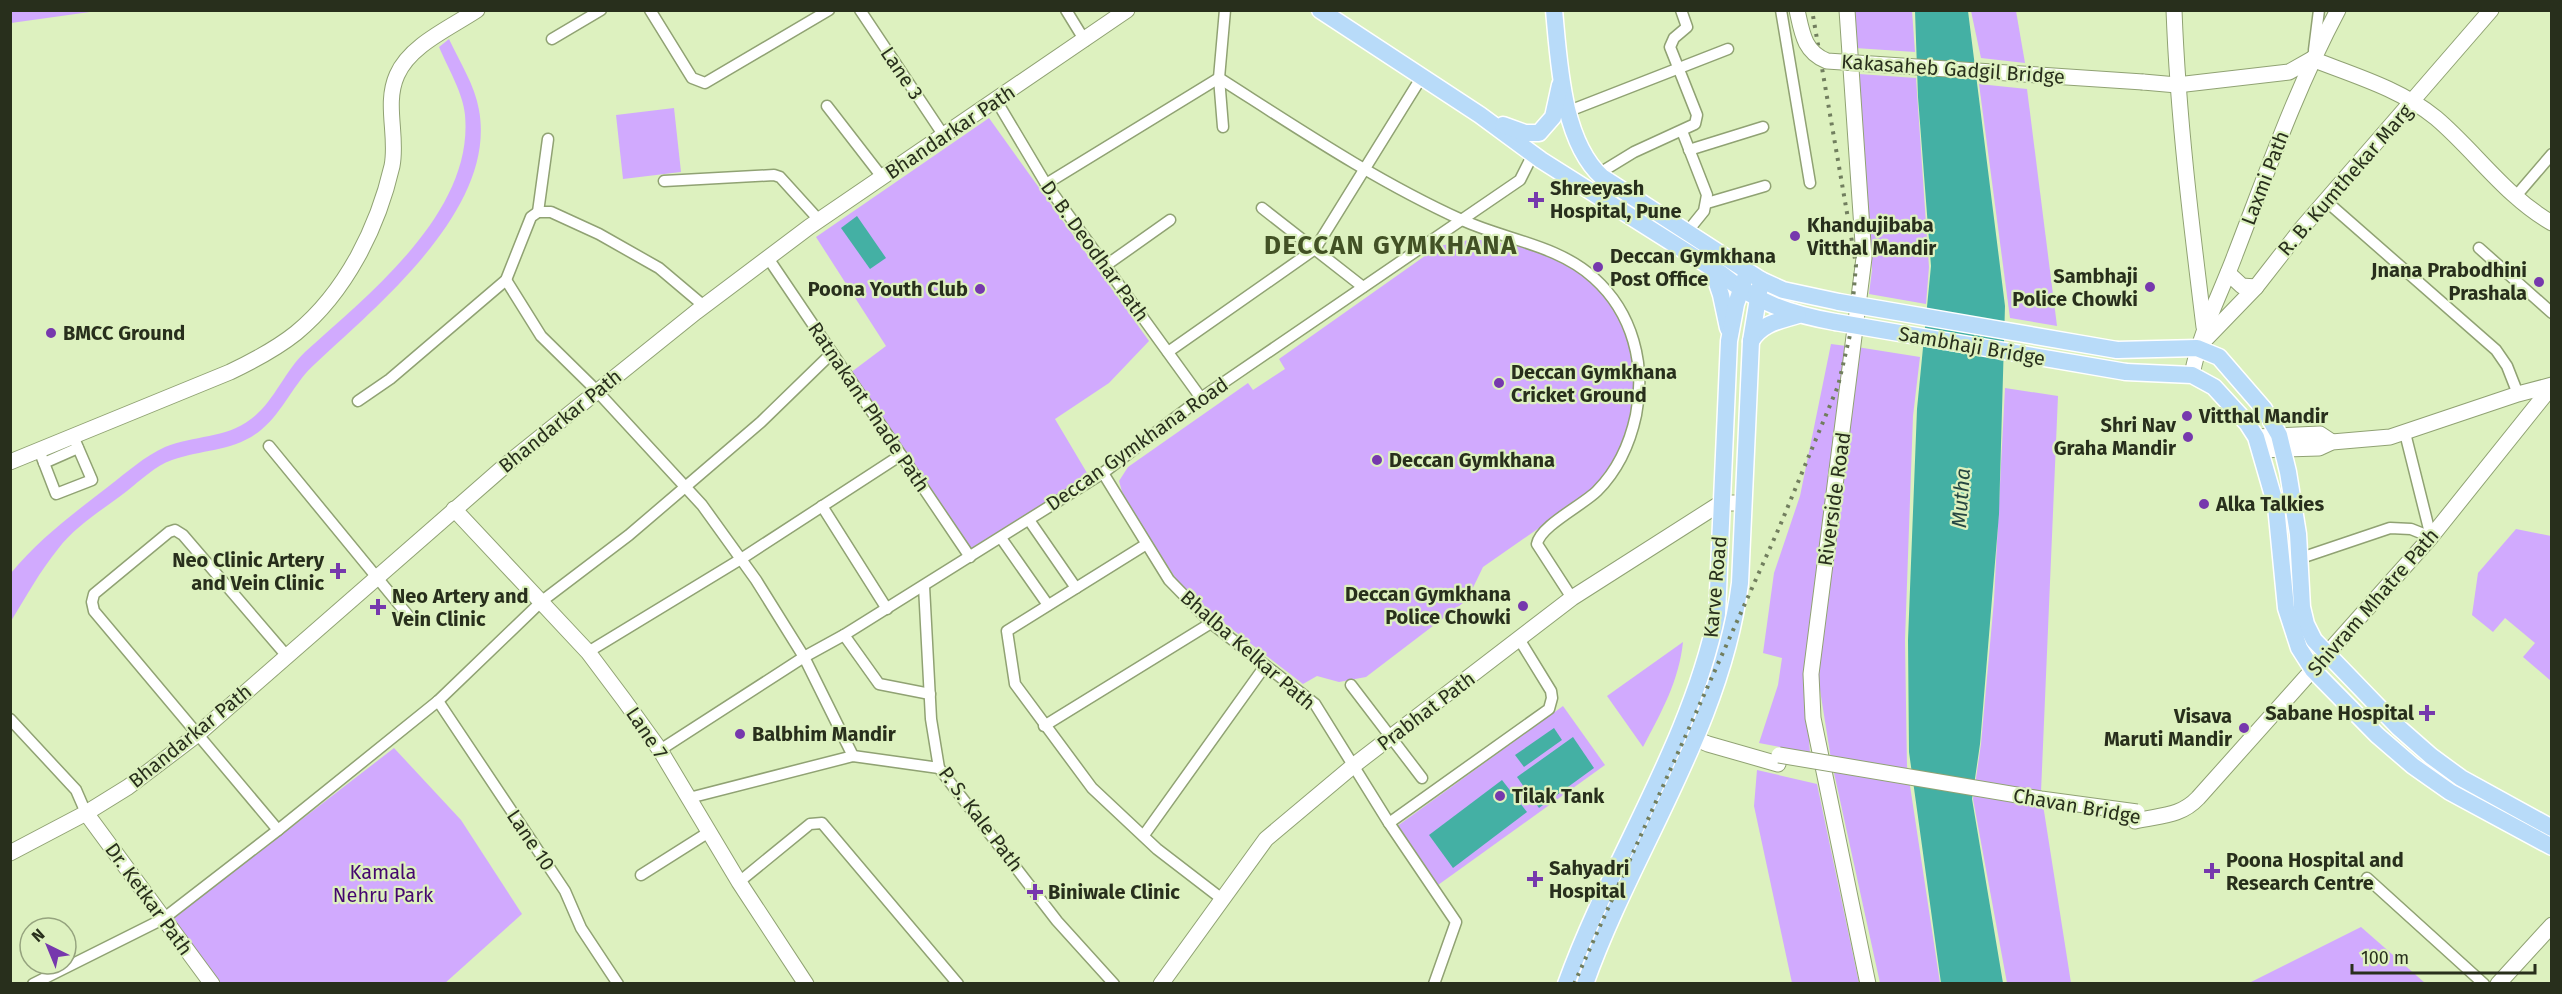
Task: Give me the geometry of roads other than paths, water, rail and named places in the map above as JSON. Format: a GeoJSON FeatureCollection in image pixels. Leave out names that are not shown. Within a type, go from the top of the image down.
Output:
{"type":"FeatureCollection","features":[{"type":"Feature","properties":{"kind":"main road"},"geometry":{"type":"LineString","coordinates":[[1320,10],[1480,115],[1525,133],[1539,133],[1553,117],[1562,75]]}},
{"type":"Feature","properties":{"kind":"main road"},"geometry":{"type":"LineString","coordinates":[[1554,10],[1569,115],[1577,144],[1595,171]]}},
{"type":"Feature","properties":{"kind":"main road","name":"Sambhaji Bridge"},"geometry":{"type":"LineString","coordinates":[[1480,115],[1533,154],[1712,268],[1741,290],[1756,299],[1798,315],[2126,372],[2192,375]]}},
{"type":"Feature","properties":{"kind":"main road","name":"Sambhaji Bridge"},"geometry":{"type":"LineString","coordinates":[[1595,171],[1754,276],[1783,290],[1839,303],[2117,350],[2197,348]]}},
{"type":"Feature","properties":{"kind":"main road"},"geometry":{"type":"LineString","coordinates":[[1712,268],[1721,295],[1729,341]]}},
{"type":"Feature","properties":{"kind":"main road","name":"Karve Road"},"geometry":{"type":"LineString","coordinates":[[1585,984],[1689,731],[1717,614],[1729,341],[1741,290],[1754,276]]}},
{"type":"Feature","properties":{"kind":"main road","name":"Karve Road"},"geometry":{"type":"LineString","coordinates":[[1566,984],[1610,877],[1689,731],[1715,693],[1736,617],[1751,341],[1756,299],[1754,276]]}},
{"type":"Feature","properties":{"kind":"main road"},"geometry":{"type":"LineString","coordinates":[[1751,341],[1757,331],[1767,325],[1798,315]]}},
{"type":"Feature","properties":{"kind":"main road"},"geometry":{"type":"LineString","coordinates":[[2197,348],[2219,357],[2264,410],[2281,442],[2293,500],[2306,624],[2327,656],[2431,756],[2461,778],[2551,826]]}},
{"type":"Feature","properties":{"kind":"main road"},"geometry":{"type":"LineString","coordinates":[[2192,375],[2214,387],[2247,423],[2258,443],[2276,506],[2286,608],[2299,648],[2313,670],[2377,735],[2413,766],[2450,792],[2552,847]]}},
{"type":"Feature","properties":{"kind":"street"},"geometry":{"type":"LineString","coordinates":[[10,462],[41,457],[76,442],[265,355],[297,332],[323,306],[345,277],[377,214],[392,164],[392,92],[397,76],[407,59],[420,48],[477,10]]}},
{"type":"Feature","properties":{"kind":"street"},"geometry":{"type":"LineString","coordinates":[[552,39],[601,10]]}},
{"type":"Feature","properties":{"kind":"street"},"geometry":{"type":"LineString","coordinates":[[650,10],[692,78],[705,83],[829,10]]}},
{"type":"Feature","properties":{"kind":"street","name":"Lane 3"},"geometry":{"type":"LineString","coordinates":[[860,10],[944,136]]}},
{"type":"Feature","properties":{"kind":"street"},"geometry":{"type":"LineString","coordinates":[[1066,10],[1085,41]]}},
{"type":"Feature","properties":{"kind":"street","name":"Bhandarkar Path"},"geometry":{"type":"LineString","coordinates":[[10,853],[86,813],[128,787],[198,734],[454,509],[596,390],[704,306],[819,220],[1085,41],[1127,10]]}},
{"type":"Feature","properties":{"kind":"street"},"geometry":{"type":"LineString","coordinates":[[1223,127],[1219,78],[1225,10]]}},
{"type":"Feature","properties":{"kind":"street"},"geometry":{"type":"LineString","coordinates":[[1595,171],[1692,127],[1697,120],[1670,47],[1674,38],[1687,27],[1681,10]]}},
{"type":"Feature","properties":{"kind":"street"},"geometry":{"type":"LineString","coordinates":[[1781,10],[1810,183]]}},
{"type":"Feature","properties":{"kind":"street","name":"Kakasaheb Gadgil Bridge"},"geometry":{"type":"LineString","coordinates":[[1797,10],[1803,39],[1814,56],[1827,61],[2177,85],[2289,72],[2312,59]]}},
{"type":"Feature","properties":{"kind":"street","name":"Riverside Road"},"geometry":{"type":"LineString","coordinates":[[1847,10],[1864,258],[1811,674],[1813,718],[1868,984]]}},
{"type":"Feature","properties":{"kind":"street"},"geometry":{"type":"LineString","coordinates":[[2174,10],[2177,85],[2186,187],[2204,327]]}},
{"type":"Feature","properties":{"kind":"street"},"geometry":{"type":"LineString","coordinates":[[2319,10],[2312,59],[2383,87],[2435,117],[2516,196],[2552,223]]}},
{"type":"Feature","properties":{"kind":"street","name":"Laxmi Path"},"geometry":{"type":"LineString","coordinates":[[2192,375],[2204,327],[2228,273],[2312,59],[2338,10]]}},
{"type":"Feature","properties":{"kind":"street","name":"R. B. Kumthekar Marg"},"geometry":{"type":"LineString","coordinates":[[2197,348],[2256,287],[2326,201],[2491,10]]}},
{"type":"Feature","properties":{"kind":"street"},"geometry":{"type":"LineString","coordinates":[[1569,115],[1728,48]]}},
{"type":"Feature","properties":{"kind":"street"},"geometry":{"type":"LineString","coordinates":[[1219,78],[1364,171],[1464,221],[1553,252],[1583,269],[1612,298],[1626,321],[1636,347],[1640,375],[1633,429],[1622,455],[1597,491],[1542,533],[1537,540],[1538,548],[1572,598]]}},
{"type":"Feature","properties":{"kind":"street"},"geometry":{"type":"LineString","coordinates":[[1046,184],[1219,78]]}},
{"type":"Feature","properties":{"kind":"street"},"geometry":{"type":"LineString","coordinates":[[1168,352],[1315,249],[1421,78]]}},
{"type":"Feature","properties":{"kind":"street","name":"D. B. Deodhar Path"},"geometry":{"type":"LineString","coordinates":[[996,100],[1046,184],[1201,398]]}},
{"type":"Feature","properties":{"kind":"street"},"geometry":{"type":"LineString","coordinates":[[827,106],[882,177]]}},
{"type":"Feature","properties":{"kind":"street"},"geometry":{"type":"LineString","coordinates":[[1689,150],[1763,127]]}},
{"type":"Feature","properties":{"kind":"street"},"geometry":{"type":"LineString","coordinates":[[1682,131],[1707,195],[1707,203],[1687,232]]}},
{"type":"Feature","properties":{"kind":"street"},"geometry":{"type":"LineString","coordinates":[[538,212],[548,139]]}},
{"type":"Feature","properties":{"kind":"street","name":"Deccan Gymkhana Road"},"geometry":{"type":"LineString","coordinates":[[660,750],[804,657],[887,609],[1103,473],[1201,398],[1464,221],[1520,180],[1533,154]]}},
{"type":"Feature","properties":{"kind":"street"},"geometry":{"type":"LineString","coordinates":[[2516,196],[2552,154]]}},
{"type":"Feature","properties":{"kind":"street"},"geometry":{"type":"LineString","coordinates":[[664,181],[774,175],[780,177],[819,220]]}},
{"type":"Feature","properties":{"kind":"street"},"geometry":{"type":"LineString","coordinates":[[1707,203],[1765,186]]}},
{"type":"Feature","properties":{"kind":"street"},"geometry":{"type":"LineString","coordinates":[[2326,201],[2496,350],[2507,366],[2518,394]]}},
{"type":"Feature","properties":{"kind":"street"},"geometry":{"type":"LineString","coordinates":[[1262,208],[1363,287]]}},
{"type":"Feature","properties":{"kind":"street"},"geometry":{"type":"LineString","coordinates":[[358,401],[390,379],[506,280],[531,218],[538,212],[550,212],[599,234],[660,268],[704,306]]}},
{"type":"Feature","properties":{"kind":"street"},"geometry":{"type":"LineString","coordinates":[[1106,266],[1170,220]]}},
{"type":"Feature","properties":{"kind":"street"},"geometry":{"type":"LineString","coordinates":[[2479,248],[2552,312]]}},
{"type":"Feature","properties":{"kind":"street","name":"Ratnakant Phade Path"},"geometry":{"type":"LineString","coordinates":[[768,258],[970,557]]}},
{"type":"Feature","properties":{"kind":"street"},"geometry":{"type":"LineString","coordinates":[[2228,273],[2242,286],[2256,287]]}},
{"type":"Feature","properties":{"kind":"street"},"geometry":{"type":"LineString","coordinates":[[506,280],[541,336],[596,390],[702,505],[741,559],[804,657],[853,756]]}},
{"type":"Feature","properties":{"kind":"street"},"geometry":{"type":"LineString","coordinates":[[33,984],[163,919],[278,830],[438,701],[542,601],[628,535],[684,488],[761,422],[832,353]]}},
{"type":"Feature","properties":{"kind":"street"},"geometry":{"type":"LineString","coordinates":[[2258,443],[2281,442],[2320,434],[2332,442],[2368,441],[2405,433],[2518,394],[2552,386]]}},
{"type":"Feature","properties":{"kind":"street","name":"Shivram Mhatre Path"},"geometry":{"type":"LineString","coordinates":[[2141,817],[2176,814],[2187,809],[2327,656],[2431,537],[2552,386]]}},
{"type":"Feature","properties":{"kind":"street"},"geometry":{"type":"LineString","coordinates":[[2405,433],[2431,537]]}},
{"type":"Feature","properties":{"kind":"street"},"geometry":{"type":"LineString","coordinates":[[41,457],[56,494],[92,480],[76,442]]}},
{"type":"Feature","properties":{"kind":"street"},"geometry":{"type":"LineString","coordinates":[[268,446],[378,576],[411,619]]}},
{"type":"Feature","properties":{"kind":"street"},"geometry":{"type":"LineString","coordinates":[[588,652],[741,559],[901,455]]}},
{"type":"Feature","properties":{"kind":"street","name":"Bhalba Kelkar Path"},"geometry":{"type":"LineString","coordinates":[[1103,473],[1168,580],[1211,623],[1314,704],[1389,823],[1456,922],[1434,984]]}},
{"type":"Feature","properties":{"kind":"street"},"geometry":{"type":"LineString","coordinates":[[1721,503],[1743,503]]}},
{"type":"Feature","properties":{"kind":"street","name":"Prabhat Path"},"geometry":{"type":"LineString","coordinates":[[1161,984],[1266,839],[1353,766],[1572,598],[1721,503]]}},
{"type":"Feature","properties":{"kind":"street"},"geometry":{"type":"LineString","coordinates":[[822,506],[887,609]]}},
{"type":"Feature","properties":{"kind":"street","name":"Lane 7"},"geometry":{"type":"LineString","coordinates":[[454,509],[588,652],[660,750],[739,882],[806,984]]}},
{"type":"Feature","properties":{"kind":"street"},"geometry":{"type":"LineString","coordinates":[[1029,520],[1076,588]]}},
{"type":"Feature","properties":{"kind":"street"},"geometry":{"type":"LineString","coordinates":[[2298,559],[2390,528],[2411,529],[2431,537]]}},
{"type":"Feature","properties":{"kind":"street"},"geometry":{"type":"LineString","coordinates":[[278,830],[94,611],[92,602],[94,594],[169,532],[176,530],[183,535],[286,655]]}},
{"type":"Feature","properties":{"kind":"street"},"geometry":{"type":"LineString","coordinates":[[1000,538],[1048,606]]}},
{"type":"Feature","properties":{"kind":"street"},"geometry":{"type":"LineString","coordinates":[[1146,545],[1007,631],[1014,684],[1092,788],[1144,835],[1222,899]]}},
{"type":"Feature","properties":{"kind":"street","name":"P. S. Kale Path"},"geometry":{"type":"LineString","coordinates":[[924,586],[931,719],[939,768],[1057,921],[1114,984]]}},
{"type":"Feature","properties":{"kind":"street"},"geometry":{"type":"LineString","coordinates":[[1044,726],[1211,623]]}},
{"type":"Feature","properties":{"kind":"street"},"geometry":{"type":"LineString","coordinates":[[844,635],[879,684],[930,694]]}},
{"type":"Feature","properties":{"kind":"street"},"geometry":{"type":"LineString","coordinates":[[1389,823],[1549,709],[1551,691],[1519,639]]}},
{"type":"Feature","properties":{"kind":"street"},"geometry":{"type":"LineString","coordinates":[[1144,835],[1265,666]]}},
{"type":"Feature","properties":{"kind":"street"},"geometry":{"type":"LineString","coordinates":[[1351,685],[1422,777]]}},
{"type":"Feature","properties":{"kind":"street","name":"Lane 10"},"geometry":{"type":"LineString","coordinates":[[438,701],[565,891],[581,928],[618,984]]}},
{"type":"Feature","properties":{"kind":"street"},"geometry":{"type":"LineString","coordinates":[[10,719],[76,790],[86,813]]}},
{"type":"Feature","properties":{"kind":"street","name":"Chavan Bridge"},"geometry":{"type":"LineString","coordinates":[[1689,731],[1841,777],[2141,817]]}},
{"type":"Feature","properties":{"kind":"street"},"geometry":{"type":"LineString","coordinates":[[689,798],[853,756],[939,768]]}},
{"type":"Feature","properties":{"kind":"street","name":"Dr. Ketkar Path"},"geometry":{"type":"LineString","coordinates":[[86,813],[212,984]]}},
{"type":"Feature","properties":{"kind":"street"},"geometry":{"type":"LineString","coordinates":[[739,882],[810,824],[822,823],[958,984]]}},
{"type":"Feature","properties":{"kind":"street"},"geometry":{"type":"LineString","coordinates":[[641,875],[709,832]]}},
{"type":"Feature","properties":{"kind":"street"},"geometry":{"type":"LineString","coordinates":[[2367,878],[2484,984]]}},
{"type":"Feature","properties":{"kind":"street"},"geometry":{"type":"LineString","coordinates":[[2498,984],[2552,925]]}},
{"type":"Feature","properties":{"kind":"water","name":"Mutha"},"geometry":{"type":"Polygon","coordinates":[[[1915,11],[1968,11],[2005,306],[1999,514],[1980,744],[1972,799],[2003,983],[1941,983],[1909,752],[1908,640],[1917,409],[1931,266],[1918,97],[1915,11]]]}},
{"type":"Feature","properties":{"kind":"water"},"geometry":{"type":"Polygon","coordinates":[[[857,216],[886,258],[870,269],[841,228],[857,216]]]}},
{"type":"Feature","properties":{"kind":"water"},"geometry":{"type":"Polygon","coordinates":[[[1554,728],[1562,740],[1524,767],[1515,755],[1554,728]]]}},
{"type":"Feature","properties":{"kind":"water"},"geometry":{"type":"Polygon","coordinates":[[[1573,737],[1594,768],[1539,808],[1517,777],[1573,737]]]}},
{"type":"Feature","properties":{"kind":"water"},"geometry":{"type":"Polygon","coordinates":[[[1502,780],[1527,812],[1453,868],[1429,835],[1502,780]]]}},
{"type":"Feature","properties":{"kind":"railway"},"geometry":{"type":"LineString","coordinates":[[1574,984],[1779,528],[1838,386],[1850,335],[1856,265],[1812,10]]}},
{"type":"Feature","properties":{"kind":"place","name":"Shreeyash Hospital, Pune"},"geometry":{"type":"Point","coordinates":[1536,200]}},
{"type":"Feature","properties":{"kind":"place","name":"Khandujibaba Vitthal Mandir"},"geometry":{"type":"Point","coordinates":[1795,236]}},
{"type":"Feature","properties":{"kind":"place","name":"Deccan Gymkhana Post Office"},"geometry":{"type":"Point","coordinates":[1598,267]}},
{"type":"Feature","properties":{"kind":"place","name":"Jnana Prabodhini Prashala"},"geometry":{"type":"Point","coordinates":[2539,282]}},
{"type":"Feature","properties":{"kind":"place","name":"Sambhaji Police Chowki"},"geometry":{"type":"Point","coordinates":[2150,287]}},
{"type":"Feature","properties":{"kind":"place","name":"Poona Youth Club"},"geometry":{"type":"Point","coordinates":[980,289]}},
{"type":"Feature","properties":{"kind":"place","name":"BMCC Ground"},"geometry":{"type":"Point","coordinates":[51,333]}},
{"type":"Feature","properties":{"kind":"place","name":"Deccan Gymkhana Cricket Ground"},"geometry":{"type":"Point","coordinates":[1499,383]}},
{"type":"Feature","properties":{"kind":"place","name":"Vitthal Mandir"},"geometry":{"type":"Point","coordinates":[2187,416]}},
{"type":"Feature","properties":{"kind":"place","name":"Shri Nav Graha Mandir"},"geometry":{"type":"Point","coordinates":[2188,437]}},
{"type":"Feature","properties":{"kind":"place","name":"Deccan Gymkhana"},"geometry":{"type":"Point","coordinates":[1377,460]}},
{"type":"Feature","properties":{"kind":"place","name":"Alka Talkies"},"geometry":{"type":"Point","coordinates":[2204,504]}},
{"type":"Feature","properties":{"kind":"place","name":"Neo Clinic Artery and Vein Clinic"},"geometry":{"type":"Point","coordinates":[338,571]}},
{"type":"Feature","properties":{"kind":"place","name":"Deccan Gymkhana Police Chowki"},"geometry":{"type":"Point","coordinates":[1523,606]}},
{"type":"Feature","properties":{"kind":"place","name":"Neo Artery and Vein Clinic"},"geometry":{"type":"Point","coordinates":[378,607]}},
{"type":"Feature","properties":{"kind":"place","name":"Sabane Hospital"},"geometry":{"type":"Point","coordinates":[2427,713]}},
{"type":"Feature","properties":{"kind":"place","name":"Visava Maruti Mandir"},"geometry":{"type":"Point","coordinates":[2244,728]}},
{"type":"Feature","properties":{"kind":"place","name":"Balbhim Mandir"},"geometry":{"type":"Point","coordinates":[740,734]}},
{"type":"Feature","properties":{"kind":"place","name":"Tilak Tank"},"geometry":{"type":"Point","coordinates":[1500,796]}},
{"type":"Feature","properties":{"kind":"place","name":"Poona Hospital and Research Centre"},"geometry":{"type":"Point","coordinates":[2212,871]}},
{"type":"Feature","properties":{"kind":"place","name":"Sahyadri Hospital"},"geometry":{"type":"Point","coordinates":[1535,879]}},
{"type":"Feature","properties":{"kind":"place","name":"Biniwale Clinic"},"geometry":{"type":"Point","coordinates":[1035,892]}},
{"type":"Feature","properties":{"kind":"district","name":"DECCAN GYMKHANA"},"geometry":{"type":"Point","coordinates":[1391,245]}},
{"type":"Feature","properties":{"kind":"park label","name":"Kamala Nehru Park"},"geometry":{"type":"Point","coordinates":[383,884]}}]}
